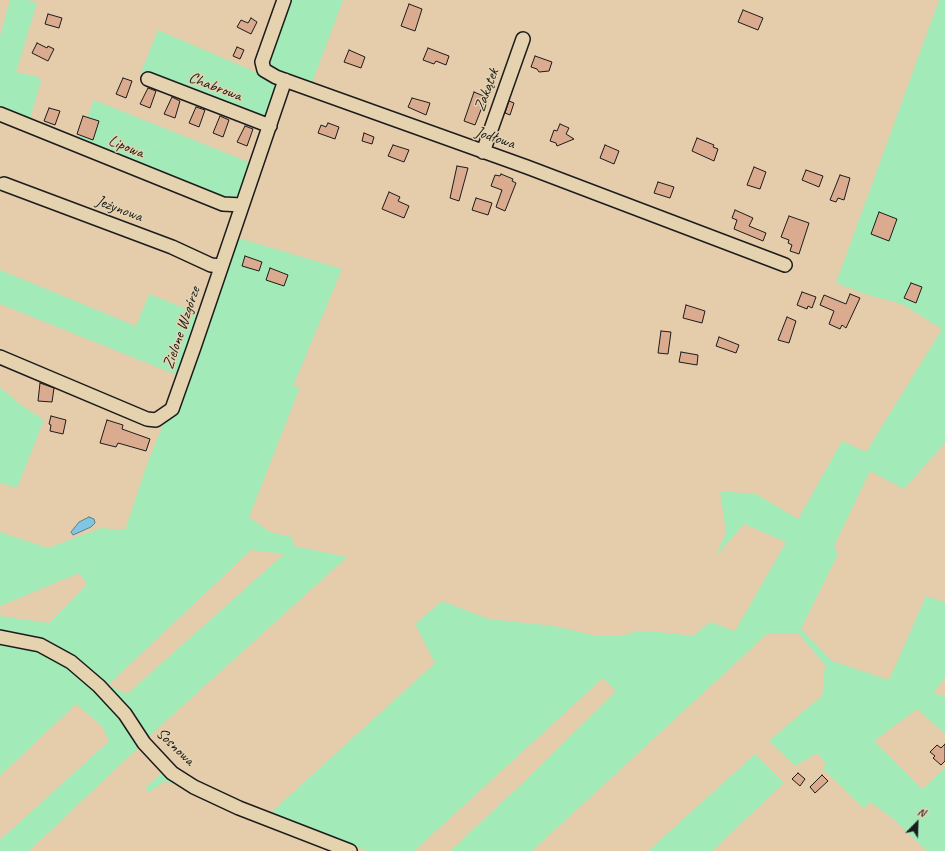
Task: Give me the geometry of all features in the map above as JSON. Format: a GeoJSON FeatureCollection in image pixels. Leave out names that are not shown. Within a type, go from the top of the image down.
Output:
{"type":"FeatureCollection","features":[{"type":"Feature","properties":{"kind":"street","name":"Jodłowa"},"geometry":{"type":"LineString","coordinates":[[284,0],[262,62],[264,70],[284,80],[395,118],[483,152],[542,172],[785,265]]}},
{"type":"Feature","properties":{"kind":"street","name":"Zakątek"},"geometry":{"type":"LineString","coordinates":[[483,152],[523,39]]}},
{"type":"Feature","properties":{"kind":"street","name":"Chabrowa"},"geometry":{"type":"LineString","coordinates":[[148,79],[270,126]]}},
{"type":"Feature","properties":{"kind":"street","name":"Zielone Wzgórze"},"geometry":{"type":"LineString","coordinates":[[0,357],[147,419],[156,420],[172,409],[241,205],[270,126],[284,80]]}},
{"type":"Feature","properties":{"kind":"street","name":"Lipowa"},"geometry":{"type":"LineString","coordinates":[[0,114],[223,204],[241,205]]}},
{"type":"Feature","properties":{"kind":"street","name":"Jeżynowa"},"geometry":{"type":"LineString","coordinates":[[4,184],[172,247],[211,265],[221,266]]}},
{"type":"Feature","properties":{"kind":"street","name":"Sosnowa"},"geometry":{"type":"LineString","coordinates":[[0,637],[40,645],[71,662],[99,686],[124,714],[144,743],[172,773],[194,786],[239,808],[350,851]]}},
{"type":"Feature","properties":{"kind":"green space"},"geometry":{"type":"Polygon","coordinates":[[[10,0],[28,0],[37,3],[16,72],[39,77],[41,81],[29,122],[0,110],[0,36],[10,0]]]}},
{"type":"Feature","properties":{"kind":"green space"},"geometry":{"type":"Polygon","coordinates":[[[287,0],[343,0],[312,83],[269,68],[266,56],[287,0]]]}},
{"type":"Feature","properties":{"kind":"green space"},"geometry":{"type":"Polygon","coordinates":[[[939,0],[945,0],[945,443],[904,489],[870,471],[834,546],[838,554],[801,629],[832,661],[889,680],[926,596],[945,602],[945,678],[933,693],[945,696],[945,734],[917,709],[874,741],[922,789],[945,768],[945,851],[927,851],[891,817],[870,802],[864,809],[822,768],[826,764],[817,753],[795,766],[769,741],[822,697],[825,665],[799,634],[767,634],[532,851],[450,851],[529,777],[616,691],[603,678],[414,851],[368,851],[267,816],[435,663],[415,624],[442,601],[489,619],[554,626],[597,636],[621,636],[637,631],[651,631],[693,636],[710,622],[735,631],[786,542],[744,524],[716,556],[726,532],[720,491],[756,494],[798,519],[842,441],[866,452],[942,329],[902,304],[868,295],[836,283],[939,0]]]}},
{"type":"Feature","properties":{"kind":"green space"},"geometry":{"type":"Polygon","coordinates":[[[158,30],[281,83],[267,119],[259,120],[141,72],[158,30]]]}},
{"type":"Feature","properties":{"kind":"green space"},"geometry":{"type":"Polygon","coordinates":[[[94,100],[251,163],[238,201],[224,201],[77,142],[94,100]]]}},
{"type":"Feature","properties":{"kind":"green space"},"geometry":{"type":"Polygon","coordinates":[[[239,238],[342,269],[293,386],[300,387],[249,517],[270,532],[292,537],[294,546],[347,557],[145,740],[67,656],[0,634],[0,616],[49,623],[87,584],[79,573],[0,606],[0,532],[48,548],[101,528],[125,530],[147,464],[164,422],[177,408],[239,238]],[[251,550],[108,685],[127,694],[284,554],[251,550]]]}},
{"type":"Feature","properties":{"kind":"green space"},"geometry":{"type":"Polygon","coordinates":[[[0,270],[136,326],[149,294],[200,314],[177,375],[0,304],[0,270]]]}},
{"type":"Feature","properties":{"kind":"green space"},"geometry":{"type":"Polygon","coordinates":[[[0,387],[21,405],[44,420],[17,488],[0,483],[0,387]]]}},
{"type":"Feature","properties":{"kind":"green space"},"geometry":{"type":"Polygon","coordinates":[[[0,641],[37,647],[57,657],[94,687],[187,789],[165,781],[149,792],[145,788],[163,772],[141,745],[29,851],[0,851],[0,840],[109,741],[102,726],[76,704],[0,776],[0,641]]]}},
{"type":"Feature","properties":{"kind":"green space"},"geometry":{"type":"Polygon","coordinates":[[[755,754],[784,783],[712,851],[648,851],[755,754]]]}},
{"type":"Feature","properties":{"kind":"water"},"geometry":{"type":"Polygon","coordinates":[[[89,517],[94,519],[95,523],[91,527],[73,535],[71,532],[79,522],[89,517]]]}},
{"type":"Feature","properties":{"kind":"building"},"geometry":{"type":"Polygon","coordinates":[[[409,4],[422,9],[415,31],[401,26],[409,4]]]}},
{"type":"Feature","properties":{"kind":"building"},"geometry":{"type":"Polygon","coordinates":[[[743,10],[763,18],[758,30],[738,22],[743,10]]]}},
{"type":"Feature","properties":{"kind":"building"},"geometry":{"type":"Polygon","coordinates":[[[48,14],[62,18],[59,28],[45,24],[48,14]]]}},
{"type":"Feature","properties":{"kind":"building"},"geometry":{"type":"Polygon","coordinates":[[[251,18],[257,22],[251,34],[237,27],[241,20],[248,23],[251,18]]]}},
{"type":"Feature","properties":{"kind":"building"},"geometry":{"type":"Polygon","coordinates":[[[37,43],[47,48],[48,46],[54,49],[48,61],[32,53],[37,43]]]}},
{"type":"Feature","properties":{"kind":"building"},"geometry":{"type":"Polygon","coordinates":[[[237,47],[244,50],[240,59],[233,56],[237,47]]]}},
{"type":"Feature","properties":{"kind":"building"},"geometry":{"type":"Polygon","coordinates":[[[428,48],[449,56],[446,65],[436,61],[434,64],[423,60],[428,48]]]}},
{"type":"Feature","properties":{"kind":"building"},"geometry":{"type":"Polygon","coordinates":[[[349,50],[365,57],[361,68],[344,62],[349,50]]]}},
{"type":"Feature","properties":{"kind":"building"},"geometry":{"type":"Polygon","coordinates":[[[535,56],[552,62],[549,71],[539,72],[537,69],[531,67],[535,56]]]}},
{"type":"Feature","properties":{"kind":"building"},"geometry":{"type":"Polygon","coordinates":[[[123,78],[132,81],[126,98],[116,94],[123,78]]]}},
{"type":"Feature","properties":{"kind":"building"},"geometry":{"type":"Polygon","coordinates":[[[148,88],[156,91],[150,108],[140,104],[148,88]]]}},
{"type":"Feature","properties":{"kind":"building"},"geometry":{"type":"Polygon","coordinates":[[[474,92],[486,97],[475,125],[464,121],[474,92]]]}},
{"type":"Feature","properties":{"kind":"building"},"geometry":{"type":"Polygon","coordinates":[[[172,97],[180,101],[175,118],[164,114],[172,97]]]}},
{"type":"Feature","properties":{"kind":"building"},"geometry":{"type":"Polygon","coordinates":[[[412,98],[430,103],[426,115],[408,107],[412,98]]]}},
{"type":"Feature","properties":{"kind":"building"},"geometry":{"type":"Polygon","coordinates":[[[509,101],[514,103],[510,115],[505,113],[509,101]]]}},
{"type":"Feature","properties":{"kind":"building"},"geometry":{"type":"Polygon","coordinates":[[[196,107],[205,110],[199,127],[189,123],[196,107]]]}},
{"type":"Feature","properties":{"kind":"building"},"geometry":{"type":"Polygon","coordinates":[[[49,108],[60,111],[55,125],[44,121],[49,108]]]}},
{"type":"Feature","properties":{"kind":"building"},"geometry":{"type":"Polygon","coordinates":[[[83,116],[99,121],[93,140],[77,134],[83,116]]]}},
{"type":"Feature","properties":{"kind":"building"},"geometry":{"type":"Polygon","coordinates":[[[220,116],[229,120],[223,137],[213,133],[220,116]]]}},
{"type":"Feature","properties":{"kind":"building"},"geometry":{"type":"Polygon","coordinates":[[[328,123],[339,127],[335,139],[318,133],[321,125],[326,127],[328,123]]]}},
{"type":"Feature","properties":{"kind":"building"},"geometry":{"type":"Polygon","coordinates":[[[560,124],[569,128],[566,134],[574,139],[557,146],[556,143],[550,141],[554,130],[557,131],[560,124]]]}},
{"type":"Feature","properties":{"kind":"building"},"geometry":{"type":"Polygon","coordinates":[[[245,126],[253,129],[247,146],[237,142],[245,126]]]}},
{"type":"Feature","properties":{"kind":"building"},"geometry":{"type":"Polygon","coordinates":[[[364,133],[374,137],[372,144],[362,141],[364,133]]]}},
{"type":"Feature","properties":{"kind":"building"},"geometry":{"type":"Polygon","coordinates":[[[697,138],[714,145],[713,147],[718,149],[714,161],[692,151],[697,138]]]}},
{"type":"Feature","properties":{"kind":"building"},"geometry":{"type":"Polygon","coordinates":[[[393,145],[409,150],[404,162],[388,156],[393,145]]]}},
{"type":"Feature","properties":{"kind":"building"},"geometry":{"type":"Polygon","coordinates":[[[605,145],[619,151],[614,164],[600,158],[605,145]]]}},
{"type":"Feature","properties":{"kind":"building"},"geometry":{"type":"Polygon","coordinates":[[[457,166],[468,168],[459,201],[450,198],[457,166]]]}},
{"type":"Feature","properties":{"kind":"building"},"geometry":{"type":"Polygon","coordinates":[[[754,167],[766,172],[760,189],[747,185],[754,167]]]}},
{"type":"Feature","properties":{"kind":"building"},"geometry":{"type":"Polygon","coordinates":[[[806,170],[823,176],[819,187],[802,180],[806,170]]]}},
{"type":"Feature","properties":{"kind":"building"},"geometry":{"type":"Polygon","coordinates":[[[501,174],[513,179],[512,181],[516,183],[505,211],[496,207],[502,190],[491,186],[495,175],[500,176],[501,174]]]}},
{"type":"Feature","properties":{"kind":"building"},"geometry":{"type":"Polygon","coordinates":[[[840,175],[850,178],[844,200],[838,198],[836,202],[830,200],[840,175]]]}},
{"type":"Feature","properties":{"kind":"building"},"geometry":{"type":"Polygon","coordinates":[[[658,182],[674,187],[670,198],[654,193],[658,182]]]}},
{"type":"Feature","properties":{"kind":"building"},"geometry":{"type":"Polygon","coordinates":[[[389,192],[400,197],[398,201],[409,206],[404,218],[382,209],[389,192]]]}},
{"type":"Feature","properties":{"kind":"building"},"geometry":{"type":"Polygon","coordinates":[[[476,198],[492,203],[488,215],[472,210],[476,198]]]}},
{"type":"Feature","properties":{"kind":"building"},"geometry":{"type":"Polygon","coordinates":[[[735,210],[753,218],[749,226],[766,233],[763,241],[734,229],[737,220],[732,218],[735,210]]]}},
{"type":"Feature","properties":{"kind":"building"},"geometry":{"type":"Polygon","coordinates":[[[879,212],[897,219],[889,241],[871,234],[879,212]]]}},
{"type":"Feature","properties":{"kind":"building"},"geometry":{"type":"Polygon","coordinates":[[[789,216],[809,223],[799,254],[790,251],[792,245],[788,243],[789,240],[781,237],[789,216]]]}},
{"type":"Feature","properties":{"kind":"building"},"geometry":{"type":"Polygon","coordinates":[[[245,256],[262,262],[259,271],[242,266],[245,256]]]}},
{"type":"Feature","properties":{"kind":"building"},"geometry":{"type":"Polygon","coordinates":[[[270,268],[288,275],[284,286],[266,280],[270,268]]]}},
{"type":"Feature","properties":{"kind":"building"},"geometry":{"type":"Polygon","coordinates":[[[911,283],[922,287],[916,303],[904,298],[911,283]]]}},
{"type":"Feature","properties":{"kind":"building"},"geometry":{"type":"Polygon","coordinates":[[[802,292],[816,297],[812,308],[808,306],[807,309],[797,305],[802,292]]]}},
{"type":"Feature","properties":{"kind":"building"},"geometry":{"type":"Polygon","coordinates":[[[850,294],[860,298],[846,328],[842,325],[840,329],[829,324],[834,311],[820,305],[824,295],[846,304],[850,294]]]}},
{"type":"Feature","properties":{"kind":"building"},"geometry":{"type":"Polygon","coordinates":[[[686,305],[705,311],[702,323],[683,318],[686,305]]]}},
{"type":"Feature","properties":{"kind":"building"},"geometry":{"type":"Polygon","coordinates":[[[787,317],[796,321],[789,343],[778,340],[787,317]]]}},
{"type":"Feature","properties":{"kind":"building"},"geometry":{"type":"Polygon","coordinates":[[[661,331],[671,332],[668,354],[658,353],[661,331]]]}},
{"type":"Feature","properties":{"kind":"building"},"geometry":{"type":"Polygon","coordinates":[[[719,337],[739,345],[736,353],[716,346],[719,337]]]}},
{"type":"Feature","properties":{"kind":"building"},"geometry":{"type":"Polygon","coordinates":[[[681,352],[698,355],[697,365],[679,362],[681,352]]]}},
{"type":"Feature","properties":{"kind":"building"},"geometry":{"type":"Polygon","coordinates":[[[40,383],[54,388],[52,402],[38,401],[40,383]]]}},
{"type":"Feature","properties":{"kind":"building"},"geometry":{"type":"Polygon","coordinates":[[[51,416],[66,420],[63,434],[50,431],[51,425],[49,424],[51,416]]]}},
{"type":"Feature","properties":{"kind":"building"},"geometry":{"type":"Polygon","coordinates":[[[107,420],[123,425],[122,429],[150,439],[146,451],[118,443],[116,447],[100,443],[107,420]]]}},
{"type":"Feature","properties":{"kind":"building"},"geometry":{"type":"Polygon","coordinates":[[[945,744],[945,761],[941,765],[933,758],[935,756],[930,752],[937,745],[941,748],[945,744]]]}},
{"type":"Feature","properties":{"kind":"building"},"geometry":{"type":"Polygon","coordinates":[[[798,773],[805,779],[800,786],[792,779],[798,773]]]}},
{"type":"Feature","properties":{"kind":"building"},"geometry":{"type":"Polygon","coordinates":[[[822,775],[828,781],[815,793],[810,787],[822,775]]]}}]}
